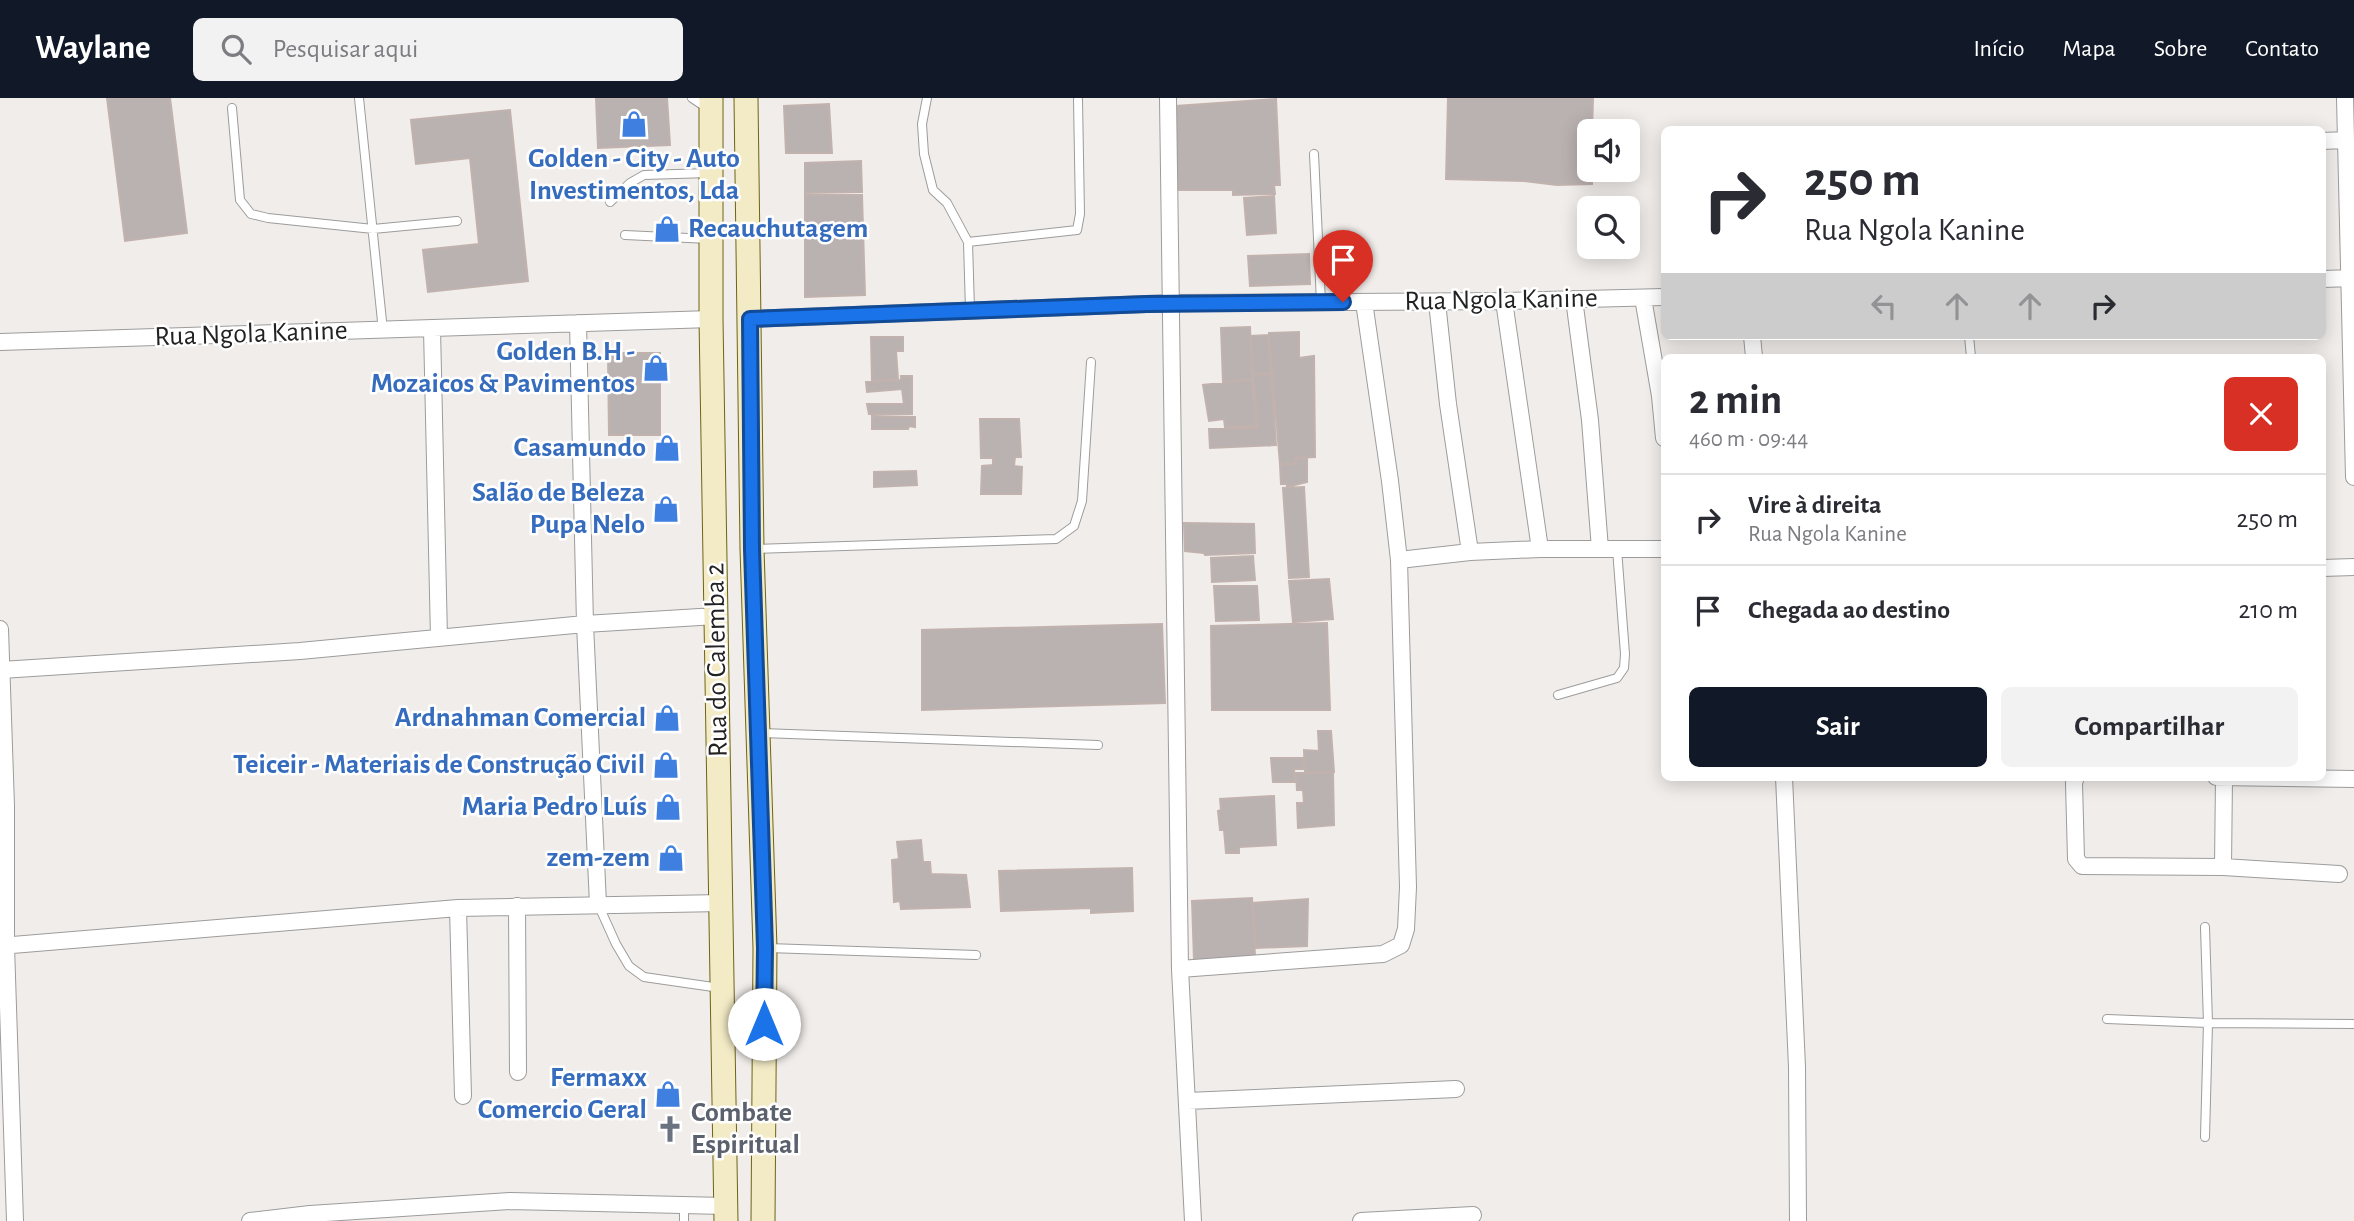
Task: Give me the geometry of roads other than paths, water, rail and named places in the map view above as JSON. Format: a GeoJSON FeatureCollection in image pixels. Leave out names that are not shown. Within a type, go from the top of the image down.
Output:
{"type":"FeatureCollection","features":[{"type":"Feature","properties":{"kind":"main road","name":"Rua do Calemba 2"},"geometry":{"type":"LineString","coordinates":[[747,98],[752,549],[765,948],[763,1221]]}},
{"type":"Feature","properties":{"kind":"main road","name":"Rua do Calemba 2"},"geometry":{"type":"LineString","coordinates":[[711,105],[711,319],[725,1214]]}},
{"type":"Feature","properties":{"kind":"street"},"geometry":{"type":"LineString","coordinates":[[1168,98],[1180,969],[1193,1221]]}},
{"type":"Feature","properties":{"kind":"street"},"geometry":{"type":"LineString","coordinates":[[2345,98],[2352,278],[2354,477]]}},
{"type":"Feature","properties":{"kind":"street"},"geometry":{"type":"LineString","coordinates":[[2326,141],[2346,140]]}},
{"type":"Feature","properties":{"kind":"street"},"geometry":{"type":"LineString","coordinates":[[2326,279],[2352,278]]}},
{"type":"Feature","properties":{"kind":"street","name":"Rua Ngola Kanine"},"geometry":{"type":"LineString","coordinates":[[750,319],[1172,303],[1437,302],[1661,297]]}},
{"type":"Feature","properties":{"kind":"street"},"geometry":{"type":"LineString","coordinates":[[1643,298],[1661,406]]}},
{"type":"Feature","properties":{"kind":"street"},"geometry":{"type":"LineString","coordinates":[[1574,299],[1590,420],[1600,549]]}},
{"type":"Feature","properties":{"kind":"street"},"geometry":{"type":"LineString","coordinates":[[1504,301],[1540,549]]}},
{"type":"Feature","properties":{"kind":"street"},"geometry":{"type":"LineString","coordinates":[[1180,969],[1383,954],[1401,945],[1406,929],[1408,887],[1399,560],[1364,302]]}},
{"type":"Feature","properties":{"kind":"street"},"geometry":{"type":"LineString","coordinates":[[1437,302],[1470,552]]}},
{"type":"Feature","properties":{"kind":"street","name":"Rua Ngola Kanine"},"geometry":{"type":"LineString","coordinates":[[0,342],[711,319]]}},
{"type":"Feature","properties":{"kind":"street"},"geometry":{"type":"LineString","coordinates":[[578,323],[585,624],[598,904]]}},
{"type":"Feature","properties":{"kind":"street"},"geometry":{"type":"LineString","coordinates":[[432,329],[439,638]]}},
{"type":"Feature","properties":{"kind":"street"},"geometry":{"type":"LineString","coordinates":[[1399,560],[1470,552],[1540,549],[1661,549]]}},
{"type":"Feature","properties":{"kind":"street"},"geometry":{"type":"LineString","coordinates":[[2326,568],[2354,567]]}},
{"type":"Feature","properties":{"kind":"street"},"geometry":{"type":"LineString","coordinates":[[1,670],[300,651],[585,624],[716,616]]}},
{"type":"Feature","properties":{"kind":"street"},"geometry":{"type":"LineString","coordinates":[[0,629],[3,946],[15,1221]]}},
{"type":"Feature","properties":{"kind":"street"},"geometry":{"type":"LineString","coordinates":[[2326,779],[2354,779]]}},
{"type":"Feature","properties":{"kind":"street"},"geometry":{"type":"LineString","coordinates":[[1784,781],[1797,1067],[1798,1221]]}},
{"type":"Feature","properties":{"kind":"street"},"geometry":{"type":"LineString","coordinates":[[2075,781],[2076,859],[2082,866],[2222,867],[2339,874]]}},
{"type":"Feature","properties":{"kind":"street"},"geometry":{"type":"LineString","coordinates":[[2222,867],[2224,781]]}},
{"type":"Feature","properties":{"kind":"street"},"geometry":{"type":"LineString","coordinates":[[3,946],[458,908],[722,903]]}},
{"type":"Feature","properties":{"kind":"street"},"geometry":{"type":"LineString","coordinates":[[517,906],[518,1072]]}},
{"type":"Feature","properties":{"kind":"street"},"geometry":{"type":"LineString","coordinates":[[458,908],[463,1096]]}},
{"type":"Feature","properties":{"kind":"street"},"geometry":{"type":"LineString","coordinates":[[1188,1101],[1456,1089]]}},
{"type":"Feature","properties":{"kind":"street"},"geometry":{"type":"LineString","coordinates":[[250,1221],[323,1213],[510,1201],[725,1214]]}},
{"type":"Feature","properties":{"kind":"street"},"geometry":{"type":"LineString","coordinates":[[1361,1221],[1473,1215]]}},
{"type":"Feature","properties":{"kind":"lane"},"geometry":{"type":"LineString","coordinates":[[359,98],[383,331]]}},
{"type":"Feature","properties":{"kind":"lane"},"geometry":{"type":"LineString","coordinates":[[692,98],[711,105]]}},
{"type":"Feature","properties":{"kind":"lane"},"geometry":{"type":"LineString","coordinates":[[927,98],[922,124],[924,154],[933,190],[947,203],[968,242],[970,310]]}},
{"type":"Feature","properties":{"kind":"lane"},"geometry":{"type":"LineString","coordinates":[[968,242],[1077,230],[1080,214],[1078,100]]}},
{"type":"Feature","properties":{"kind":"lane"},"geometry":{"type":"LineString","coordinates":[[232,108],[240,200],[251,214],[373,229],[457,220]]}},
{"type":"Feature","properties":{"kind":"lane"},"geometry":{"type":"LineString","coordinates":[[1314,154],[1321,302]]}},
{"type":"Feature","properties":{"kind":"lane"},"geometry":{"type":"LineString","coordinates":[[610,202],[630,183],[644,175],[712,173]]}},
{"type":"Feature","properties":{"kind":"lane"},"geometry":{"type":"LineString","coordinates":[[625,235],[712,239]]}},
{"type":"Feature","properties":{"kind":"lane"},"geometry":{"type":"LineString","coordinates":[[752,549],[1056,539],[1074,526],[1082,501],[1091,362]]}},
{"type":"Feature","properties":{"kind":"lane"},"geometry":{"type":"LineString","coordinates":[[1558,695],[1617,678],[1624,668],[1617,550]]}},
{"type":"Feature","properties":{"kind":"lane"},"geometry":{"type":"LineString","coordinates":[[758,733],[1098,745]]}},
{"type":"Feature","properties":{"kind":"lane"},"geometry":{"type":"LineString","coordinates":[[598,904],[629,966],[644,977],[723,988]]}},
{"type":"Feature","properties":{"kind":"lane"},"geometry":{"type":"LineString","coordinates":[[2205,927],[2208,1023],[2205,1137]]}},
{"type":"Feature","properties":{"kind":"lane"},"geometry":{"type":"LineString","coordinates":[[765,948],[976,955]]}},
{"type":"Feature","properties":{"kind":"lane"},"geometry":{"type":"LineString","coordinates":[[2107,1019],[2354,1024]]}},
{"type":"Feature","properties":{"kind":"place","name":"Golden - City - Auto Investimentos, Lda"},"geometry":{"type":"Point","coordinates":[634,124]}},
{"type":"Feature","properties":{"kind":"place","name":"Recauchutagem"},"geometry":{"type":"Point","coordinates":[667,229]}},
{"type":"Feature","properties":{"kind":"place","name":"Golden B.H - Mozaicos & Pavimentos"},"geometry":{"type":"Point","coordinates":[656,368]}},
{"type":"Feature","properties":{"kind":"place","name":"Casamundo"},"geometry":{"type":"Point","coordinates":[667,448]}},
{"type":"Feature","properties":{"kind":"place","name":"Salão de Beleza Pupa Nelo"},"geometry":{"type":"Point","coordinates":[666,509]}},
{"type":"Feature","properties":{"kind":"place","name":"Ardnahman Comercial"},"geometry":{"type":"Point","coordinates":[667,718]}},
{"type":"Feature","properties":{"kind":"place","name":"Teiceir - Materiais de Construção Civil"},"geometry":{"type":"Point","coordinates":[666,765]}},
{"type":"Feature","properties":{"kind":"place","name":"Maria Pedro Luís"},"geometry":{"type":"Point","coordinates":[668,807]}},
{"type":"Feature","properties":{"kind":"place","name":"zem-zem"},"geometry":{"type":"Point","coordinates":[671,858]}},
{"type":"Feature","properties":{"kind":"place","name":"Fermaxx Comercio Geral"},"geometry":{"type":"Point","coordinates":[668,1094]}},
{"type":"Feature","properties":{"kind":"place","name":"Combate Espiritual"},"geometry":{"type":"Point","coordinates":[670,1129]}}]}
